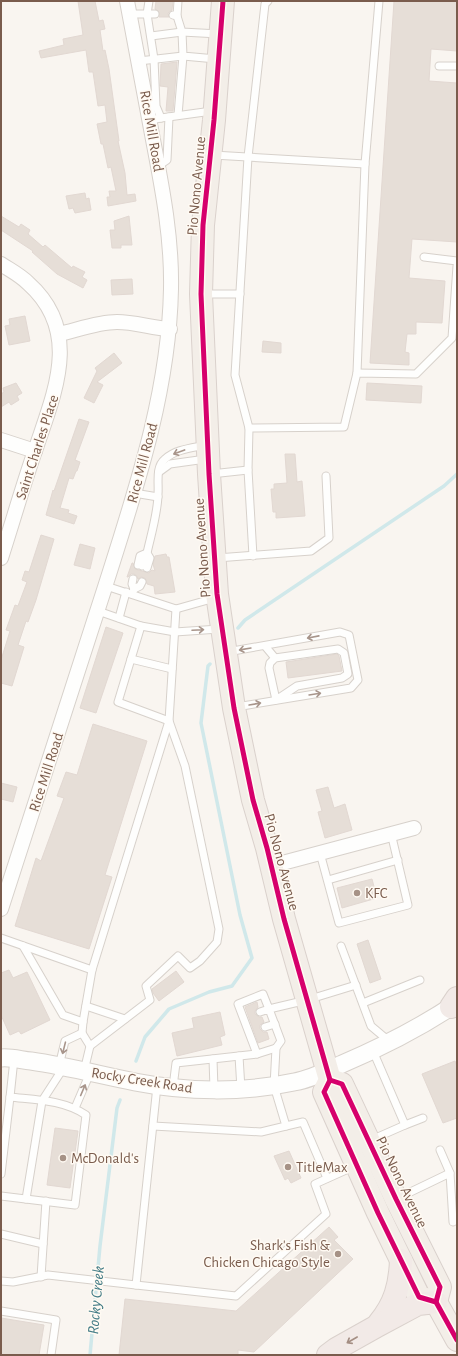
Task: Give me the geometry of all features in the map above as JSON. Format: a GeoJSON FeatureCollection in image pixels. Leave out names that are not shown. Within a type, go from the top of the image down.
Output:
{"type":"FeatureCollection","features":[{"type":"Feature","properties":{"kind":"highway"},"geometry":{"type":"LineString","coordinates":[[377,1326],[388,1312],[395,1299],[401,1273],[401,1260]]}},
{"type":"Feature","properties":{"kind":"highway"},"geometry":{"type":"LineString","coordinates":[[328,1355],[336,1349],[418,1304],[436,1302]]}},
{"type":"Feature","properties":{"kind":"main road","name":"Pio Nono Avenue"},"geometry":{"type":"LineString","coordinates":[[223,1],[215,110],[203,225],[201,294],[217,597],[234,708],[253,800],[284,919],[328,1076],[324,1092],[378,1213],[419,1297],[436,1302],[440,1287],[396,1199],[342,1084],[328,1076]]}},
{"type":"Feature","properties":{"kind":"main road"},"geometry":{"type":"LineString","coordinates":[[436,1302],[457,1340]]}},
{"type":"Feature","properties":{"kind":"street","name":"Rice Mill Road"},"geometry":{"type":"LineString","coordinates":[[1,909],[106,586],[151,434],[163,382],[170,329],[170,238],[158,166],[155,119],[138,61],[129,7]]}},
{"type":"Feature","properties":{"kind":"street","name":"Saint Charles Place"},"geometry":{"type":"LineString","coordinates":[[1,264],[36,290],[51,312],[59,334],[61,349],[58,378],[1,558]]}},
{"type":"Feature","properties":{"kind":"street"},"geometry":{"type":"LineString","coordinates":[[59,334],[109,322],[170,329]]}},
{"type":"Feature","properties":{"kind":"street"},"geometry":{"type":"LineString","coordinates":[[1,440],[35,451]]}},
{"type":"Feature","properties":{"kind":"street"},"geometry":{"type":"LineString","coordinates":[[271,866],[414,828]]}},
{"type":"Feature","properties":{"kind":"street","name":"Rocky Creek Road"},"geometry":{"type":"LineString","coordinates":[[7,1058],[62,1066],[165,1086],[241,1089],[274,1086],[328,1076],[390,1042],[455,1003]]}},
{"type":"Feature","properties":{"kind":"lane"},"geometry":{"type":"LineString","coordinates":[[253,556],[248,470],[249,428],[234,375],[248,157],[265,4],[268,1]]}},
{"type":"Feature","properties":{"kind":"lane"},"geometry":{"type":"LineString","coordinates":[[249,428],[344,427],[357,373],[365,164],[379,1]]}},
{"type":"Feature","properties":{"kind":"lane"},"geometry":{"type":"LineString","coordinates":[[151,3],[151,36],[154,58],[156,106],[155,119],[215,110]]}},
{"type":"Feature","properties":{"kind":"lane"},"geometry":{"type":"LineString","coordinates":[[177,4],[175,16],[182,32],[183,56],[178,116]]}},
{"type":"Feature","properties":{"kind":"lane"},"geometry":{"type":"LineString","coordinates":[[129,7],[151,14]]}},
{"type":"Feature","properties":{"kind":"lane"},"geometry":{"type":"LineString","coordinates":[[151,36],[182,32],[220,34]]}},
{"type":"Feature","properties":{"kind":"lane"},"geometry":{"type":"LineString","coordinates":[[138,61],[154,58],[183,56],[219,59]]}},
{"type":"Feature","properties":{"kind":"lane"},"geometry":{"type":"LineString","coordinates":[[439,66],[457,66]]}},
{"type":"Feature","properties":{"kind":"lane"},"geometry":{"type":"LineString","coordinates":[[158,166],[167,160],[169,117]]}},
{"type":"Feature","properties":{"kind":"lane"},"geometry":{"type":"LineString","coordinates":[[210,155],[365,164]]}},
{"type":"Feature","properties":{"kind":"lane"},"geometry":{"type":"LineString","coordinates":[[424,257],[457,261]]}},
{"type":"Feature","properties":{"kind":"lane"},"geometry":{"type":"LineString","coordinates":[[357,373],[416,374],[452,338],[457,266]]}},
{"type":"Feature","properties":{"kind":"lane"},"geometry":{"type":"LineString","coordinates":[[201,294],[240,294]]}},
{"type":"Feature","properties":{"kind":"lane"},"geometry":{"type":"LineString","coordinates":[[142,566],[140,556],[147,552],[158,497],[159,472],[164,459],[179,451],[248,470]]}},
{"type":"Feature","properties":{"kind":"lane"},"geometry":{"type":"LineString","coordinates":[[159,472],[170,464],[209,459]]}},
{"type":"Feature","properties":{"kind":"lane"},"geometry":{"type":"LineString","coordinates":[[215,559],[311,551],[329,538],[326,476]]}},
{"type":"Feature","properties":{"kind":"lane"},"geometry":{"type":"LineString","coordinates":[[134,493],[158,497]]}},
{"type":"Feature","properties":{"kind":"lane"},"geometry":{"type":"LineString","coordinates":[[118,618],[137,581]]}},
{"type":"Feature","properties":{"kind":"lane"},"geometry":{"type":"LineString","coordinates":[[106,586],[131,592],[176,608],[217,597]]}},
{"type":"Feature","properties":{"kind":"lane"},"geometry":{"type":"LineString","coordinates":[[75,1108],[87,1072],[90,1046],[82,1033],[92,970],[169,721],[176,608]]}},
{"type":"Feature","properties":{"kind":"lane"},"geometry":{"type":"LineString","coordinates":[[98,611],[141,626],[175,632],[222,629]]}},
{"type":"Feature","properties":{"kind":"lane"},"geometry":{"type":"LineString","coordinates":[[90,1046],[150,1000],[146,986],[178,956],[190,968],[200,961],[217,942],[219,929],[185,766],[169,721],[118,702],[141,626]]}},
{"type":"Feature","properties":{"kind":"lane"},"geometry":{"type":"LineString","coordinates":[[225,653],[340,632],[349,635],[358,680],[351,688],[234,708]]}},
{"type":"Feature","properties":{"kind":"lane"},"geometry":{"type":"LineString","coordinates":[[265,646],[275,658]]}},
{"type":"Feature","properties":{"kind":"lane"},"geometry":{"type":"LineString","coordinates":[[338,649],[344,653],[348,674],[342,678],[297,686],[276,700],[270,675],[270,663],[275,658],[338,649]]}},
{"type":"Feature","properties":{"kind":"lane"},"geometry":{"type":"LineString","coordinates":[[131,659],[172,669]]}},
{"type":"Feature","properties":{"kind":"lane"},"geometry":{"type":"LineString","coordinates":[[320,853],[339,923],[408,905],[391,834]]}},
{"type":"Feature","properties":{"kind":"lane"},"geometry":{"type":"LineString","coordinates":[[328,880],[398,860]]}},
{"type":"Feature","properties":{"kind":"lane"},"geometry":{"type":"LineString","coordinates":[[1,938],[92,970]]}},
{"type":"Feature","properties":{"kind":"lane"},"geometry":{"type":"LineString","coordinates":[[23,946],[63,1015],[83,1022]]}},
{"type":"Feature","properties":{"kind":"lane"},"geometry":{"type":"LineString","coordinates":[[341,946],[371,1026],[390,1042]]}},
{"type":"Feature","properties":{"kind":"lane"},"geometry":{"type":"LineString","coordinates":[[362,1003],[420,980]]}},
{"type":"Feature","properties":{"kind":"lane"},"geometry":{"type":"LineString","coordinates":[[260,1012],[356,985]]}},
{"type":"Feature","properties":{"kind":"lane"},"geometry":{"type":"LineString","coordinates":[[257,1054],[246,1017],[238,1004],[263,994],[280,1041],[276,1048],[274,1086],[286,1126]]}},
{"type":"Feature","properties":{"kind":"lane"},"geometry":{"type":"LineString","coordinates":[[86,1006],[125,1019]]}},
{"type":"Feature","properties":{"kind":"lane"},"geometry":{"type":"LineString","coordinates":[[266,1027],[274,1024]]}},
{"type":"Feature","properties":{"kind":"lane"},"geometry":{"type":"LineString","coordinates":[[26,1199],[42,1101],[62,1066],[65,1041],[82,1033]]}},
{"type":"Feature","properties":{"kind":"lane"},"geometry":{"type":"LineString","coordinates":[[136,1285],[153,1126],[165,1086],[176,1063],[257,1054],[276,1048]]}},
{"type":"Feature","properties":{"kind":"lane"},"geometry":{"type":"LineString","coordinates":[[374,1051],[405,1125]]}},
{"type":"Feature","properties":{"kind":"lane"},"geometry":{"type":"LineString","coordinates":[[239,1056],[241,1089]]}},
{"type":"Feature","properties":{"kind":"lane"},"geometry":{"type":"LineString","coordinates":[[1,1174],[10,1097],[7,1058]]}},
{"type":"Feature","properties":{"kind":"lane"},"geometry":{"type":"LineString","coordinates":[[213,1059],[214,1089]]}},
{"type":"Feature","properties":{"kind":"lane"},"geometry":{"type":"LineString","coordinates":[[1,1196],[75,1205],[86,1115],[75,1108],[58,1102],[10,1097]]}},
{"type":"Feature","properties":{"kind":"lane"},"geometry":{"type":"LineString","coordinates":[[368,1141],[423,1118]]}},
{"type":"Feature","properties":{"kind":"lane"},"geometry":{"type":"LineString","coordinates":[[153,1126],[261,1132],[303,1122],[327,1178]]}},
{"type":"Feature","properties":{"kind":"lane"},"geometry":{"type":"LineString","coordinates":[[440,1150],[450,1172],[453,1222]]}},
{"type":"Feature","properties":{"kind":"lane"},"geometry":{"type":"LineString","coordinates":[[1,1281],[12,1282],[48,1275],[236,1296],[326,1214],[315,1184],[357,1166]]}},
{"type":"Feature","properties":{"kind":"lane"},"geometry":{"type":"LineString","coordinates":[[396,1199],[450,1172]]}},
{"type":"Feature","properties":{"kind":"lane"},"geometry":{"type":"LineString","coordinates":[[41,1276],[46,1201]]}},
{"type":"Feature","properties":{"kind":"lane"},"geometry":{"type":"LineString","coordinates":[[1,1234],[43,1244]]}},
{"type":"Feature","properties":{"kind":"lane"},"geometry":{"type":"LineString","coordinates":[[1,1311],[56,1320],[50,1355]]}},
{"type":"Feature","properties":{"kind":"building"},"geometry":{"type":"Polygon","coordinates":[[[78,1],[95,1],[99,21],[103,20],[105,29],[100,30],[103,51],[105,50],[109,69],[118,141],[125,173],[127,195],[135,194],[136,201],[108,206],[107,197],[110,197],[109,191],[116,191],[111,167],[108,168],[97,124],[107,122],[105,105],[98,106],[93,72],[89,72],[86,50],[41,58],[39,51],[64,45],[63,39],[83,35],[78,1]]]}},
{"type":"Feature","properties":{"kind":"building"},"geometry":{"type":"Polygon","coordinates":[[[156,1],[173,1],[172,10],[168,13],[169,17],[159,17],[159,12],[155,9],[156,1]]]}},
{"type":"Feature","properties":{"kind":"building"},"geometry":{"type":"Polygon","coordinates":[[[394,1],[457,1],[457,51],[431,49],[429,81],[457,83],[457,242],[412,239],[409,278],[445,281],[442,323],[416,322],[416,334],[407,334],[405,352],[409,353],[409,365],[370,363],[394,1]]]}},
{"type":"Feature","properties":{"kind":"building"},"geometry":{"type":"Polygon","coordinates":[[[177,62],[173,111],[166,111],[168,87],[160,86],[161,64],[177,62]]]}},
{"type":"Feature","properties":{"kind":"building"},"geometry":{"type":"Polygon","coordinates":[[[85,193],[86,199],[89,198],[91,210],[75,213],[73,208],[69,209],[66,196],[85,193]]]}},
{"type":"Feature","properties":{"kind":"building"},"geometry":{"type":"Polygon","coordinates":[[[1,216],[19,227],[21,224],[30,230],[28,234],[43,247],[45,245],[72,268],[73,266],[85,272],[82,277],[87,280],[83,288],[57,274],[32,252],[33,251],[1,230],[1,216]]]}},
{"type":"Feature","properties":{"kind":"building"},"geometry":{"type":"Polygon","coordinates":[[[129,216],[132,245],[121,245],[121,248],[112,248],[110,230],[115,230],[114,221],[129,216]]]}},
{"type":"Feature","properties":{"kind":"building"},"geometry":{"type":"Polygon","coordinates":[[[132,279],[133,294],[112,295],[111,280],[132,279]]]}},
{"type":"Feature","properties":{"kind":"building"},"geometry":{"type":"Polygon","coordinates":[[[25,316],[30,341],[9,345],[5,326],[10,325],[9,319],[25,316]]]}},
{"type":"Feature","properties":{"kind":"building"},"geometry":{"type":"Polygon","coordinates":[[[263,341],[281,343],[281,353],[262,352],[263,341]]]}},
{"type":"Feature","properties":{"kind":"building"},"geometry":{"type":"Polygon","coordinates":[[[114,353],[122,363],[97,382],[103,385],[94,403],[84,398],[97,371],[95,368],[114,353]]]}},
{"type":"Feature","properties":{"kind":"building"},"geometry":{"type":"Polygon","coordinates":[[[16,383],[22,393],[17,396],[19,400],[11,405],[9,402],[1,407],[1,394],[4,392],[3,388],[16,383]]]}},
{"type":"Feature","properties":{"kind":"building"},"geometry":{"type":"Polygon","coordinates":[[[367,383],[422,386],[421,403],[366,400],[367,383]]]}},
{"type":"Feature","properties":{"kind":"building"},"geometry":{"type":"Polygon","coordinates":[[[79,419],[89,422],[75,460],[80,462],[77,471],[73,479],[69,478],[60,508],[69,510],[68,513],[77,516],[74,524],[46,515],[53,490],[54,491],[79,419]]]}},
{"type":"Feature","properties":{"kind":"building"},"geometry":{"type":"Polygon","coordinates":[[[285,454],[295,454],[297,482],[302,481],[305,516],[276,518],[276,512],[273,512],[271,489],[274,489],[274,484],[287,483],[285,454]]]}},
{"type":"Feature","properties":{"kind":"building"},"geometry":{"type":"Polygon","coordinates":[[[41,535],[54,539],[36,600],[28,622],[26,621],[18,645],[24,647],[12,686],[1,683],[1,660],[10,631],[6,630],[15,605],[18,606],[27,582],[22,580],[25,571],[29,572],[41,535]]]}},
{"type":"Feature","properties":{"kind":"building"},"geometry":{"type":"Polygon","coordinates":[[[80,544],[95,548],[90,569],[74,565],[80,544]]]}},
{"type":"Feature","properties":{"kind":"building"},"geometry":{"type":"Polygon","coordinates":[[[166,554],[167,557],[169,557],[175,592],[155,594],[154,586],[147,584],[145,578],[141,577],[138,579],[134,574],[127,577],[132,563],[135,569],[149,573],[152,570],[155,571],[153,564],[155,556],[166,554]]]}},
{"type":"Feature","properties":{"kind":"building"},"geometry":{"type":"Polygon","coordinates":[[[106,627],[123,633],[96,713],[80,708],[106,627]]]}},
{"type":"Feature","properties":{"kind":"building"},"geometry":{"type":"Polygon","coordinates":[[[337,654],[339,656],[342,671],[288,678],[286,662],[337,654]]]}},
{"type":"Feature","properties":{"kind":"building"},"geometry":{"type":"Polygon","coordinates":[[[93,724],[147,741],[105,875],[112,877],[89,949],[15,926],[36,858],[41,861],[64,798],[57,796],[66,772],[77,775],[93,724]]]}},
{"type":"Feature","properties":{"kind":"building"},"geometry":{"type":"Polygon","coordinates":[[[1,783],[17,787],[13,802],[1,799],[1,783]]]}},
{"type":"Feature","properties":{"kind":"building"},"geometry":{"type":"Polygon","coordinates":[[[328,787],[334,808],[345,804],[352,830],[325,838],[318,812],[322,811],[316,790],[328,787]]]}},
{"type":"Feature","properties":{"kind":"building","name":"KFC"},"geometry":{"type":"Polygon","coordinates":[[[372,879],[377,898],[342,908],[337,888],[372,879]]]}},
{"type":"Feature","properties":{"kind":"building"},"geometry":{"type":"Polygon","coordinates":[[[368,940],[381,979],[370,983],[357,944],[368,940]]]}},
{"type":"Feature","properties":{"kind":"building"},"geometry":{"type":"Polygon","coordinates":[[[9,970],[13,978],[27,972],[50,1020],[21,1034],[19,1031],[10,1035],[1,1015],[1,973],[9,970]]]}},
{"type":"Feature","properties":{"kind":"building"},"geometry":{"type":"Polygon","coordinates":[[[176,971],[184,982],[159,1001],[152,989],[176,971]]]}},
{"type":"Feature","properties":{"kind":"building"},"geometry":{"type":"Polygon","coordinates":[[[257,1002],[258,1007],[255,1014],[262,1017],[264,1022],[260,1025],[260,1029],[263,1032],[267,1032],[269,1039],[258,1043],[245,1007],[257,1002]]]}},
{"type":"Feature","properties":{"kind":"building"},"geometry":{"type":"Polygon","coordinates":[[[220,1012],[225,1035],[220,1037],[222,1045],[177,1056],[172,1033],[194,1028],[192,1018],[220,1012]]]}},
{"type":"Feature","properties":{"kind":"building"},"geometry":{"type":"Polygon","coordinates":[[[455,1061],[457,1066],[457,1118],[443,1123],[422,1074],[455,1061]]]}},
{"type":"Feature","properties":{"kind":"building","name":"McDonald's"},"geometry":{"type":"Polygon","coordinates":[[[55,1128],[78,1131],[70,1188],[47,1185],[55,1128]]]}},
{"type":"Feature","properties":{"kind":"building","name":"TitleMax"},"geometry":{"type":"Polygon","coordinates":[[[289,1151],[301,1178],[291,1183],[288,1178],[285,1180],[274,1156],[289,1151]]]}},
{"type":"Feature","properties":{"kind":"building"},"geometry":{"type":"Polygon","coordinates":[[[329,1227],[338,1237],[334,1240],[353,1259],[254,1352],[238,1350],[238,1355],[119,1355],[125,1299],[236,1311],[329,1227]]]}},
{"type":"Feature","properties":{"kind":"building"},"geometry":{"type":"Polygon","coordinates":[[[1,1318],[44,1325],[39,1355],[1,1355],[1,1318]]]}},
{"type":"Feature","properties":{"kind":"waterway"},"geometry":{"type":"LineString","coordinates":[[238,628],[245,620],[444,486],[457,474]]}},
{"type":"Feature","properties":{"kind":"waterway"},"geometry":{"type":"LineString","coordinates":[[136,1061],[145,1037],[169,1009],[209,992],[232,986],[252,958],[240,915],[201,723],[208,666],[210,664]]}},
{"type":"Feature","properties":{"kind":"waterway","name":"Rocky Creek"},"geometry":{"type":"LineString","coordinates":[[90,1355],[100,1246],[117,1108],[120,1100]]}},
{"type":"Feature","properties":{"kind":"cycle path"},"geometry":{"type":"LineString","coordinates":[[223,1],[214,120],[203,225],[201,294],[209,474],[217,594],[234,708],[253,800],[267,848],[284,919],[330,1080],[324,1092],[378,1213],[419,1297],[436,1302],[457,1340]]}},
{"type":"Feature","properties":{"kind":"cycle path"},"geometry":{"type":"LineString","coordinates":[[330,1080],[342,1084],[396,1199],[440,1287],[436,1302]]}},
{"type":"Feature","properties":{"kind":"place","name":"KFC"},"geometry":{"type":"Point","coordinates":[357,893]}},
{"type":"Feature","properties":{"kind":"place","name":"McDonald's"},"geometry":{"type":"Point","coordinates":[63,1158]}},
{"type":"Feature","properties":{"kind":"place","name":"TitleMax"},"geometry":{"type":"Point","coordinates":[288,1167]}},
{"type":"Feature","properties":{"kind":"place","name":"Shark's Fish & Chicken Chicago Style"},"geometry":{"type":"Point","coordinates":[338,1254]}}]}
